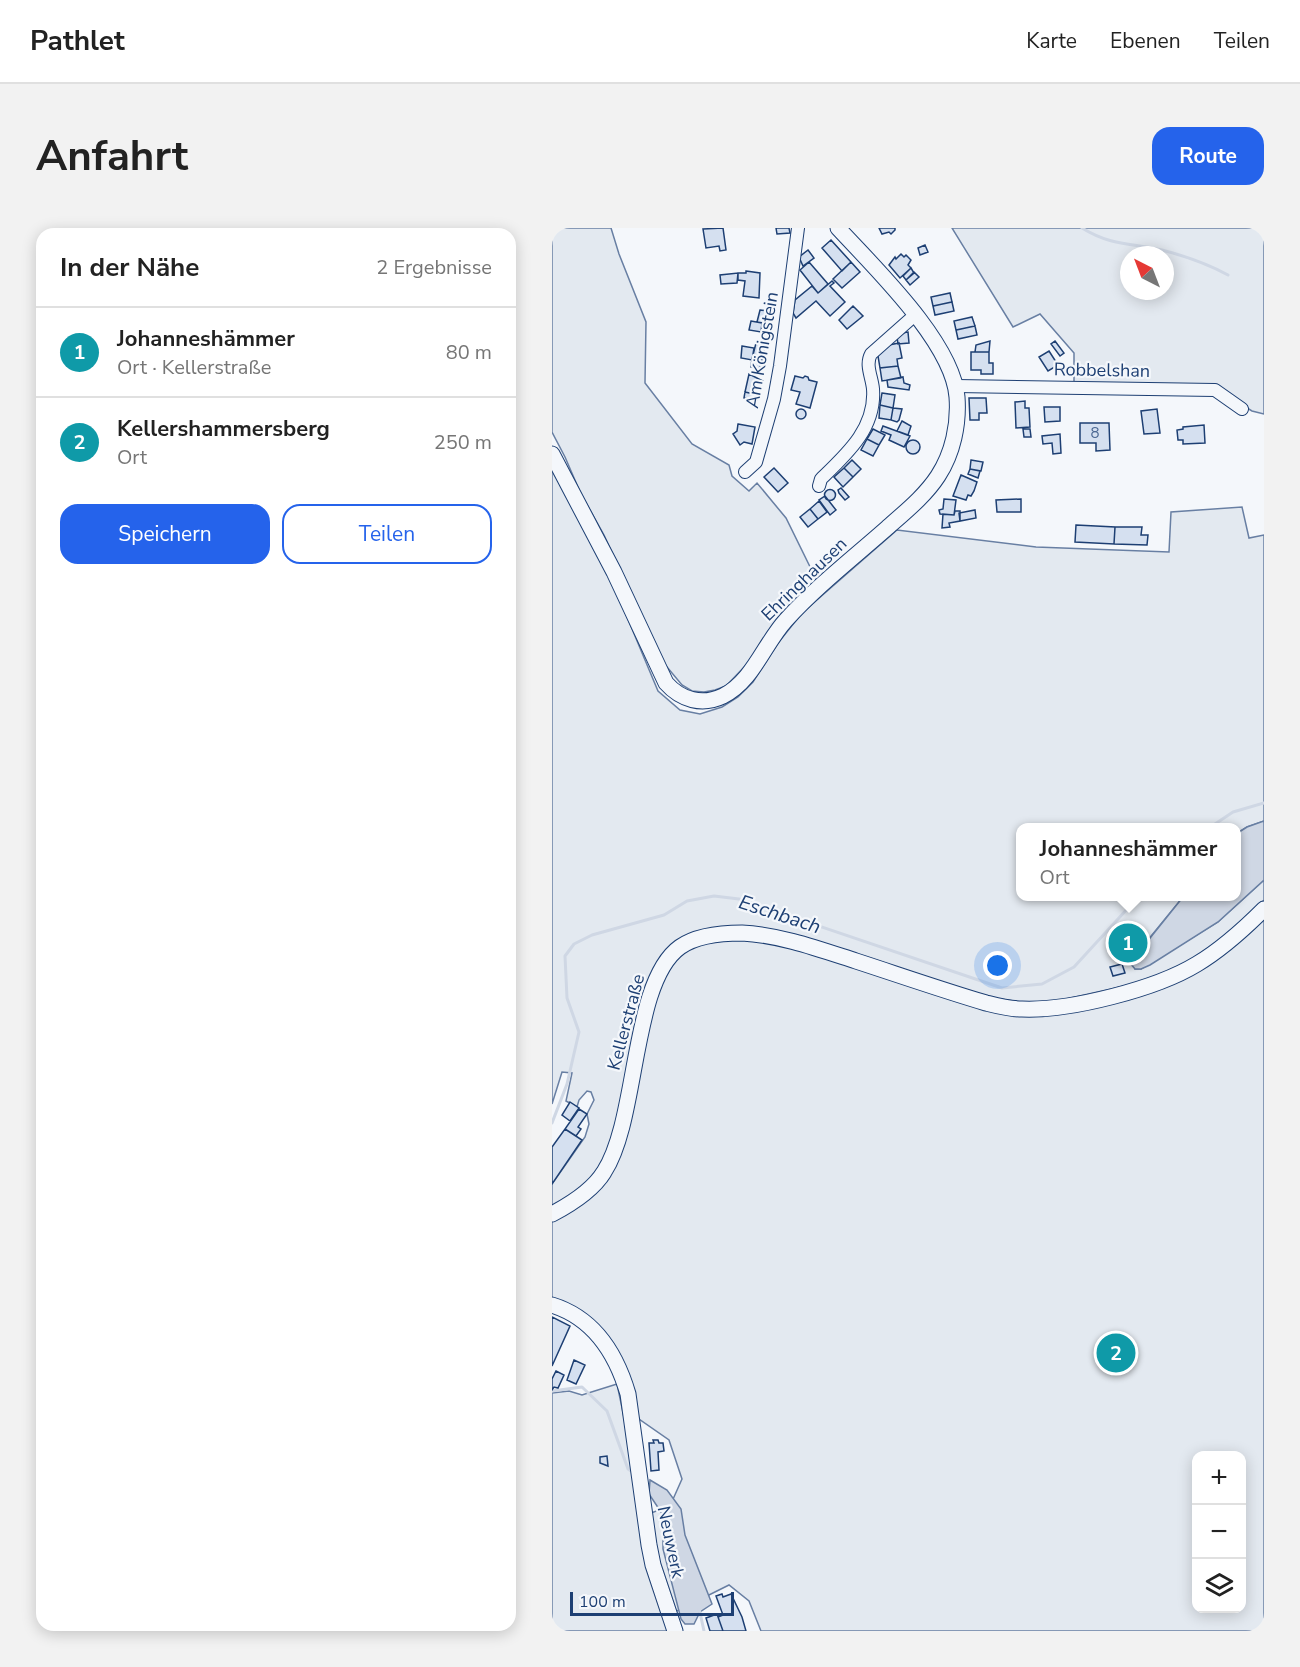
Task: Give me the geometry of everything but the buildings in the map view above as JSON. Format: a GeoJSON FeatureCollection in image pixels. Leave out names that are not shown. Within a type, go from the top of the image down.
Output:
{"type":"FeatureCollection","features":[{"type":"Feature","properties":{"kind":"main road","name":"Ehringhausen"},"geometry":{"type":"LineString","coordinates":[[552,454],[614,572],[663,677],[670,687],[680,696],[694,701],[709,701],[722,696],[739,684],[751,671],[781,626],[796,610],[905,512],[933,483],[947,459],[955,432],[956,386],[943,355],[915,315],[838,228]]}},
{"type":"Feature","properties":{"kind":"main road","name":"Kellerstraße"},"geometry":{"type":"LineString","coordinates":[[552,1214],[590,1188],[609,1165],[618,1139],[654,985],[666,961],[690,941],[715,935],[742,933],[790,941],[970,998],[1010,1008],[1042,1009],[1143,988],[1187,970],[1221,948],[1264,909]]}},
{"type":"Feature","properties":{"kind":"main road","name":"Neuwerk"},"geometry":{"type":"LineString","coordinates":[[552,1305],[573,1313],[591,1327],[605,1342],[622,1373],[628,1394],[651,1555],[675,1631]]}},
{"type":"Feature","properties":{"kind":"street","name":"Am Königstein"},"geometry":{"type":"LineString","coordinates":[[745,472],[756,462],[774,399],[798,228]]}},
{"type":"Feature","properties":{"kind":"street"},"geometry":{"type":"LineString","coordinates":[[819,486],[822,478],[855,444],[871,417],[873,385],[867,361],[871,354],[915,315]]}},
{"type":"Feature","properties":{"kind":"street","name":"Robbelshan"},"geometry":{"type":"LineString","coordinates":[[956,386],[1215,390],[1242,409]]}},
{"type":"Feature","properties":{"kind":"shaded area"},"geometry":{"type":"Polygon","coordinates":[[[552,228],[611,228],[646,322],[645,383],[692,444],[729,465],[732,476],[749,491],[757,483],[786,518],[817,581],[780,615],[747,664],[726,686],[704,692],[692,691],[682,685],[662,661],[604,535],[581,494],[552,432],[552,228]]]}},
{"type":"Feature","properties":{"kind":"shaded area"},"geometry":{"type":"Polygon","coordinates":[[[952,228],[1264,228],[1264,414],[1252,411],[1215,388],[1074,383],[1074,353],[1040,314],[1013,327],[952,228]]]}},
{"type":"Feature","properties":{"kind":"shaded area"},"geometry":{"type":"Polygon","coordinates":[[[552,467],[612,581],[658,691],[680,710],[700,714],[722,707],[738,697],[753,682],[778,643],[802,613],[897,530],[1036,547],[1169,552],[1171,512],[1242,507],[1249,538],[1264,535],[1264,821],[1241,831],[1241,823],[1016,823],[1016,901],[1180,901],[1134,957],[1135,969],[1141,969],[1218,922],[1264,880],[1264,900],[1235,929],[1178,969],[1129,985],[1048,1003],[993,998],[776,932],[673,945],[622,1101],[607,1156],[589,1182],[552,1209],[552,1184],[585,1137],[589,1124],[587,1114],[594,1100],[591,1092],[587,1091],[579,1100],[577,1107],[566,1101],[572,1073],[562,1072],[552,1104],[552,467]]]}},
{"type":"Feature","properties":{"kind":"shaded area"},"geometry":{"type":"Polygon","coordinates":[[[1264,821],[1264,880],[1241,901],[1241,831],[1264,821]]]}},
{"type":"Feature","properties":{"kind":"shaded area"},"geometry":{"type":"Polygon","coordinates":[[[1180,901],[1241,901],[1218,922],[1150,965],[1135,969],[1130,963],[1180,901]]]}},
{"type":"Feature","properties":{"kind":"shaded area"},"geometry":{"type":"Polygon","coordinates":[[[1264,916],[1264,1631],[761,1631],[749,1601],[729,1585],[675,1612],[655,1548],[651,1513],[670,1506],[682,1479],[669,1440],[639,1419],[613,1343],[591,1318],[552,1299],[552,1220],[602,1184],[657,991],[678,955],[701,942],[749,939],[816,953],[997,1011],[1136,995],[1264,916]]]}},
{"type":"Feature","properties":{"kind":"shaded area"},"geometry":{"type":"Polygon","coordinates":[[[617,1384],[669,1631],[552,1631],[552,1393],[569,1391],[582,1395],[617,1384]]]}},
{"type":"Feature","properties":{"kind":"shaded area"},"geometry":{"type":"Polygon","coordinates":[[[650,1480],[667,1490],[681,1509],[685,1535],[712,1604],[700,1612],[694,1624],[685,1624],[681,1619],[663,1549],[663,1515],[649,1494],[650,1480]]]}},
{"type":"Feature","properties":{"kind":"waterway"},"geometry":{"type":"LineString","coordinates":[[1082,228],[1112,241],[1179,255],[1228,275]]}},
{"type":"Feature","properties":{"kind":"waterway","name":"Eschbach"},"geometry":{"type":"LineString","coordinates":[[1216,823],[1233,812],[1264,803]]}},
{"type":"Feature","properties":{"kind":"waterway","name":"Eschbach"},"geometry":{"type":"LineString","coordinates":[[552,1123],[567,1084],[579,1032],[567,998],[565,956],[574,944],[592,935],[664,915],[687,901],[714,896],[739,899],[1002,988],[1042,984],[1074,967],[1134,901]]}},
{"type":"Feature","properties":{"kind":"waterway","name":"Eschbach"},"geometry":{"type":"LineString","coordinates":[[552,1391],[582,1387],[607,1411],[628,1469],[634,1473]]}},
{"type":"Feature","properties":{"kind":"waterway","name":"Eschbach"},"geometry":{"type":"LineString","coordinates":[[699,1608],[704,1631]]}},
{"type":"Feature","properties":{"kind":"place","name":"Johanneshämmer"},"geometry":{"type":"Point","coordinates":[1128,943]}},
{"type":"Feature","properties":{"kind":"place","name":"Kellershammersberg"},"geometry":{"type":"Point","coordinates":[1116,1353]}}]}
